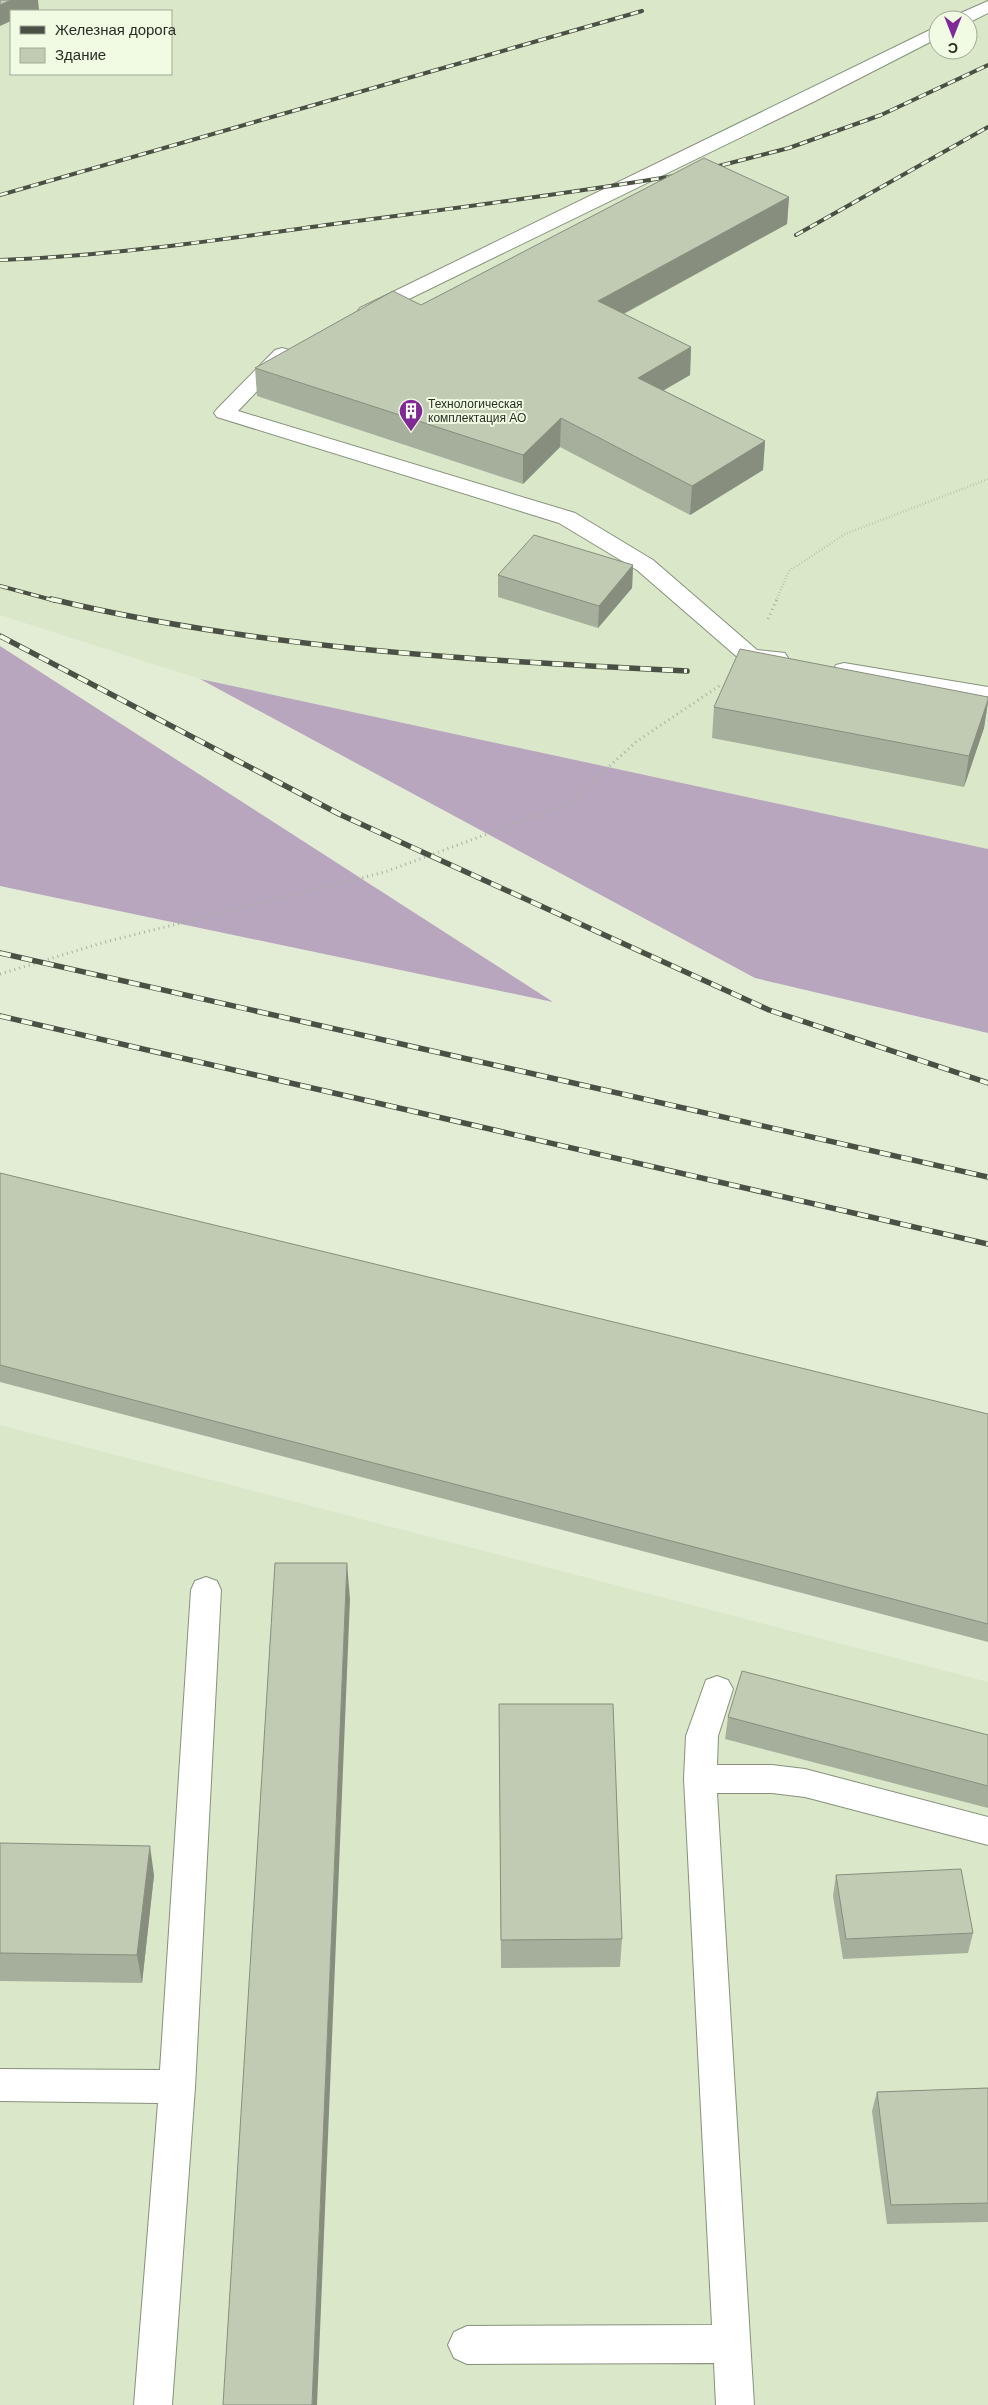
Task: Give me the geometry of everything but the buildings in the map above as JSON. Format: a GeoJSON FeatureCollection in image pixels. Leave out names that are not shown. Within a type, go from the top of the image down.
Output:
{"type":"FeatureCollection","features":[{"type":"Feature","properties":{"kind":"lane"},"geometry":{"type":"LineString","coordinates":[[352,320],[807,98],[928,36]]}},
{"type":"Feature","properties":{"kind":"lane"},"geometry":{"type":"LineString","coordinates":[[299,346],[281,354],[224,414],[568,518],[645,565],[751,657],[794,661]]}},
{"type":"Feature","properties":{"kind":"lane"},"geometry":{"type":"LineString","coordinates":[[823,666],[988,694]]}},
{"type":"Feature","properties":{"kind":"lane"},"geometry":{"type":"LineString","coordinates":[[153,2405],[177,2087],[206,1590]]}},
{"type":"Feature","properties":{"kind":"lane"},"geometry":{"type":"LineString","coordinates":[[717,1689],[702,1736],[700,1778],[735,2405]]}},
{"type":"Feature","properties":{"kind":"lane"},"geometry":{"type":"LineString","coordinates":[[700,1778],[772,1778],[806,1783],[988,1831]]}},
{"type":"Feature","properties":{"kind":"lane"},"geometry":{"type":"LineString","coordinates":[[0,2085],[177,2087]]}},
{"type":"Feature","properties":{"kind":"lane"},"geometry":{"type":"LineString","coordinates":[[467,2345],[732,2344]]}},
{"type":"Feature","properties":{"kind":"path"},"geometry":{"type":"LineString","coordinates":[[0,974],[105,942],[385,872],[568,804],[636,742],[726,681],[751,657],[789,571],[845,534],[988,479]]}},
{"type":"Feature","properties":{"kind":"shaded area"},"geometry":{"type":"Polygon","coordinates":[[[0,0],[988,0],[988,849],[200,679],[0,615],[0,0]]]}},
{"type":"Feature","properties":{"kind":"shaded area"},"geometry":{"type":"Polygon","coordinates":[[[0,646],[553,1002],[0,886],[0,646]]]}},
{"type":"Feature","properties":{"kind":"shaded area"},"geometry":{"type":"Polygon","coordinates":[[[200,679],[988,849],[988,1033],[755,978],[200,679]]]}},
{"type":"Feature","properties":{"kind":"shaded area"},"geometry":{"type":"Polygon","coordinates":[[[0,1425],[988,1682],[988,2405],[0,2405],[0,1425]]]}},
{"type":"Feature","properties":{"kind":"railway"},"geometry":{"type":"LineString","coordinates":[[0,195],[642,11]]}},
{"type":"Feature","properties":{"kind":"railway"},"geometry":{"type":"LineString","coordinates":[[707,169],[789,148],[881,115],[988,65]]}},
{"type":"Feature","properties":{"kind":"railway"},"geometry":{"type":"LineString","coordinates":[[796,235],[988,127]]}},
{"type":"Feature","properties":{"kind":"railway"},"geometry":{"type":"LineString","coordinates":[[0,260],[82,255],[204,242],[504,202],[681,175]]}},
{"type":"Feature","properties":{"kind":"railway"},"geometry":{"type":"LineString","coordinates":[[0,586],[56,601]]}},
{"type":"Feature","properties":{"kind":"railway"},"geometry":{"type":"LineString","coordinates":[[51,599],[129,616],[287,641],[447,657],[687,671]]}},
{"type":"Feature","properties":{"kind":"railway"},"geometry":{"type":"LineString","coordinates":[[0,636],[339,814],[769,1010],[988,1083]]}},
{"type":"Feature","properties":{"kind":"railway"},"geometry":{"type":"LineString","coordinates":[[0,953],[988,1177]]}},
{"type":"Feature","properties":{"kind":"railway"},"geometry":{"type":"LineString","coordinates":[[0,1016],[988,1244]]}},
{"type":"Feature","properties":{"kind":"place","name":"Технологическая комплектация АО"},"geometry":{"type":"Point","coordinates":[411,432]}}]}
